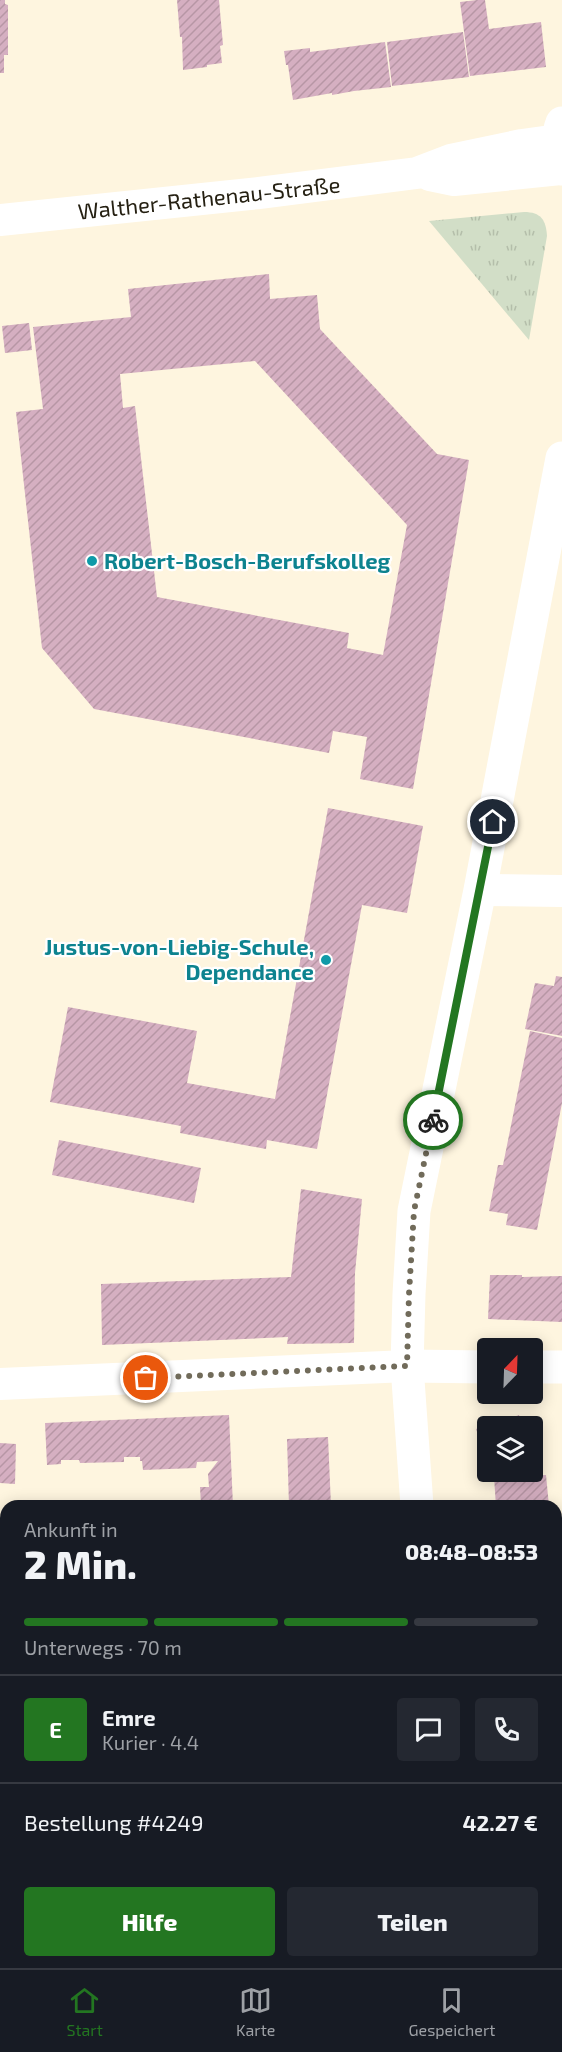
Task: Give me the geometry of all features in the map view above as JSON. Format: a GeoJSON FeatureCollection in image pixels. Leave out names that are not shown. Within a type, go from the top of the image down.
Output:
{"type":"FeatureCollection","features":[{"type":"Feature","properties":{"kind":"street","name":"Walther-Rathenau-Straße"},"geometry":{"type":"LineString","coordinates":[[0,220],[259,193],[417,173],[451,160],[522,145],[561,150]]}},
{"type":"Feature","properties":{"kind":"street"},"geometry":{"type":"LineString","coordinates":[[417,1500],[407,1366],[414,1211],[480,890],[562,458]]}},
{"type":"Feature","properties":{"kind":"street"},"geometry":{"type":"LineString","coordinates":[[480,890],[562,891]]}},
{"type":"Feature","properties":{"kind":"street"},"geometry":{"type":"LineString","coordinates":[[0,1384],[407,1366],[477,1367]]}},
{"type":"Feature","properties":{"kind":"street"},"geometry":{"type":"LineString","coordinates":[[543,1367],[562,1367]]}},
{"type":"Feature","properties":{"kind":"green space"},"geometry":{"type":"Polygon","coordinates":[[[524,212],[538,215],[544,221],[547,236],[529,340],[429,221],[524,212]]]}},
{"type":"Feature","properties":{"kind":"building"},"geometry":{"type":"Polygon","coordinates":[[[0,0],[5,0],[5,4],[8,5],[8,55],[4,55],[4,73],[0,73],[0,0]]]}},
{"type":"Feature","properties":{"kind":"building"},"geometry":{"type":"Polygon","coordinates":[[[177,0],[219,0],[223,45],[220,46],[222,63],[183,70],[182,37],[180,37],[177,0]]]}},
{"type":"Feature","properties":{"kind":"building"},"geometry":{"type":"Polygon","coordinates":[[[485,0],[489,29],[541,22],[546,67],[470,76],[460,2],[485,0]]]}},
{"type":"Feature","properties":{"kind":"building"},"geometry":{"type":"Polygon","coordinates":[[[463,32],[469,77],[392,86],[387,42],[463,32]]]}},
{"type":"Feature","properties":{"kind":"building"},"geometry":{"type":"Polygon","coordinates":[[[385,42],[391,87],[332,95],[332,93],[293,100],[284,51],[310,48],[310,52],[385,42]]]}},
{"type":"Feature","properties":{"kind":"building","name":"Robert-Bosch-Berufskolleg"},"geometry":{"type":"Polygon","coordinates":[[[269,274],[270,299],[317,295],[320,329],[437,454],[469,460],[413,789],[360,779],[367,737],[333,731],[329,753],[94,709],[42,648],[16,412],[43,409],[33,327],[131,317],[128,289],[269,274]],[[255,361],[120,374],[123,408],[135,406],[157,597],[349,633],[347,648],[383,655],[407,525],[255,361]]]}},
{"type":"Feature","properties":{"kind":"building"},"geometry":{"type":"Polygon","coordinates":[[[29,323],[32,350],[5,353],[2,326],[29,323]]]}},
{"type":"Feature","properties":{"kind":"building","name":"Justus-von-Liebig-Schule, Dependance"},"geometry":{"type":"Polygon","coordinates":[[[328,808],[423,826],[407,913],[362,905],[317,1149],[267,1140],[266,1149],[180,1133],[181,1126],[50,1102],[68,1007],[197,1031],[187,1083],[275,1099],[328,808]]]}},
{"type":"Feature","properties":{"kind":"building"},"geometry":{"type":"Polygon","coordinates":[[[556,976],[562,977],[562,1036],[525,1029],[535,983],[554,986],[556,976]]]}},
{"type":"Feature","properties":{"kind":"building"},"geometry":{"type":"Polygon","coordinates":[[[530,1031],[562,1038],[562,1103],[537,1230],[506,1225],[508,1214],[489,1211],[498,1165],[503,1165],[530,1031]]]}},
{"type":"Feature","properties":{"kind":"building"},"geometry":{"type":"Polygon","coordinates":[[[59,1140],[201,1168],[194,1203],[52,1175],[59,1140]]]}},
{"type":"Feature","properties":{"kind":"building"},"geometry":{"type":"Polygon","coordinates":[[[301,1189],[362,1199],[355,1273],[354,1343],[287,1344],[288,1337],[102,1345],[101,1284],[291,1277],[301,1189]]]}},
{"type":"Feature","properties":{"kind":"building"},"geometry":{"type":"Polygon","coordinates":[[[490,1275],[562,1276],[562,1322],[488,1319],[490,1275]]]}},
{"type":"Feature","properties":{"kind":"building"},"geometry":{"type":"Polygon","coordinates":[[[229,1415],[233,1500],[201,1500],[200,1487],[209,1487],[208,1474],[218,1461],[197,1462],[196,1468],[143,1470],[140,1457],[124,1457],[124,1462],[80,1463],[79,1460],[61,1460],[61,1464],[47,1465],[45,1423],[229,1415]]]}},
{"type":"Feature","properties":{"kind":"building"},"geometry":{"type":"Polygon","coordinates":[[[328,1437],[331,1500],[289,1500],[287,1439],[328,1437]]]}},
{"type":"Feature","properties":{"kind":"building"},"geometry":{"type":"Polygon","coordinates":[[[0,1443],[16,1444],[15,1484],[0,1483],[0,1443]]]}},
{"type":"Feature","properties":{"kind":"building"},"geometry":{"type":"Polygon","coordinates":[[[543,1475],[546,1475],[548,1500],[496,1500],[494,1482],[543,1482],[543,1475]]]}},
{"type":"Feature","properties":{"kind":"way so far"},"geometry":{"type":"LineString","coordinates":[[146,1378],[407,1366],[414,1211],[433,1120]]}},
{"type":"Feature","properties":{"kind":"place","name":"Robert-Bosch-Berufskolleg"},"geometry":{"type":"Point","coordinates":[92,561]}},
{"type":"Feature","properties":{"kind":"place","name":"Justus-von-Liebig-Schule, Dependance"},"geometry":{"type":"Point","coordinates":[326,960]}},
{"type":"Feature","properties":{"kind":"route"},"geometry":{"type":"LineString","coordinates":[[433,1120],[493,822]]}}]}
